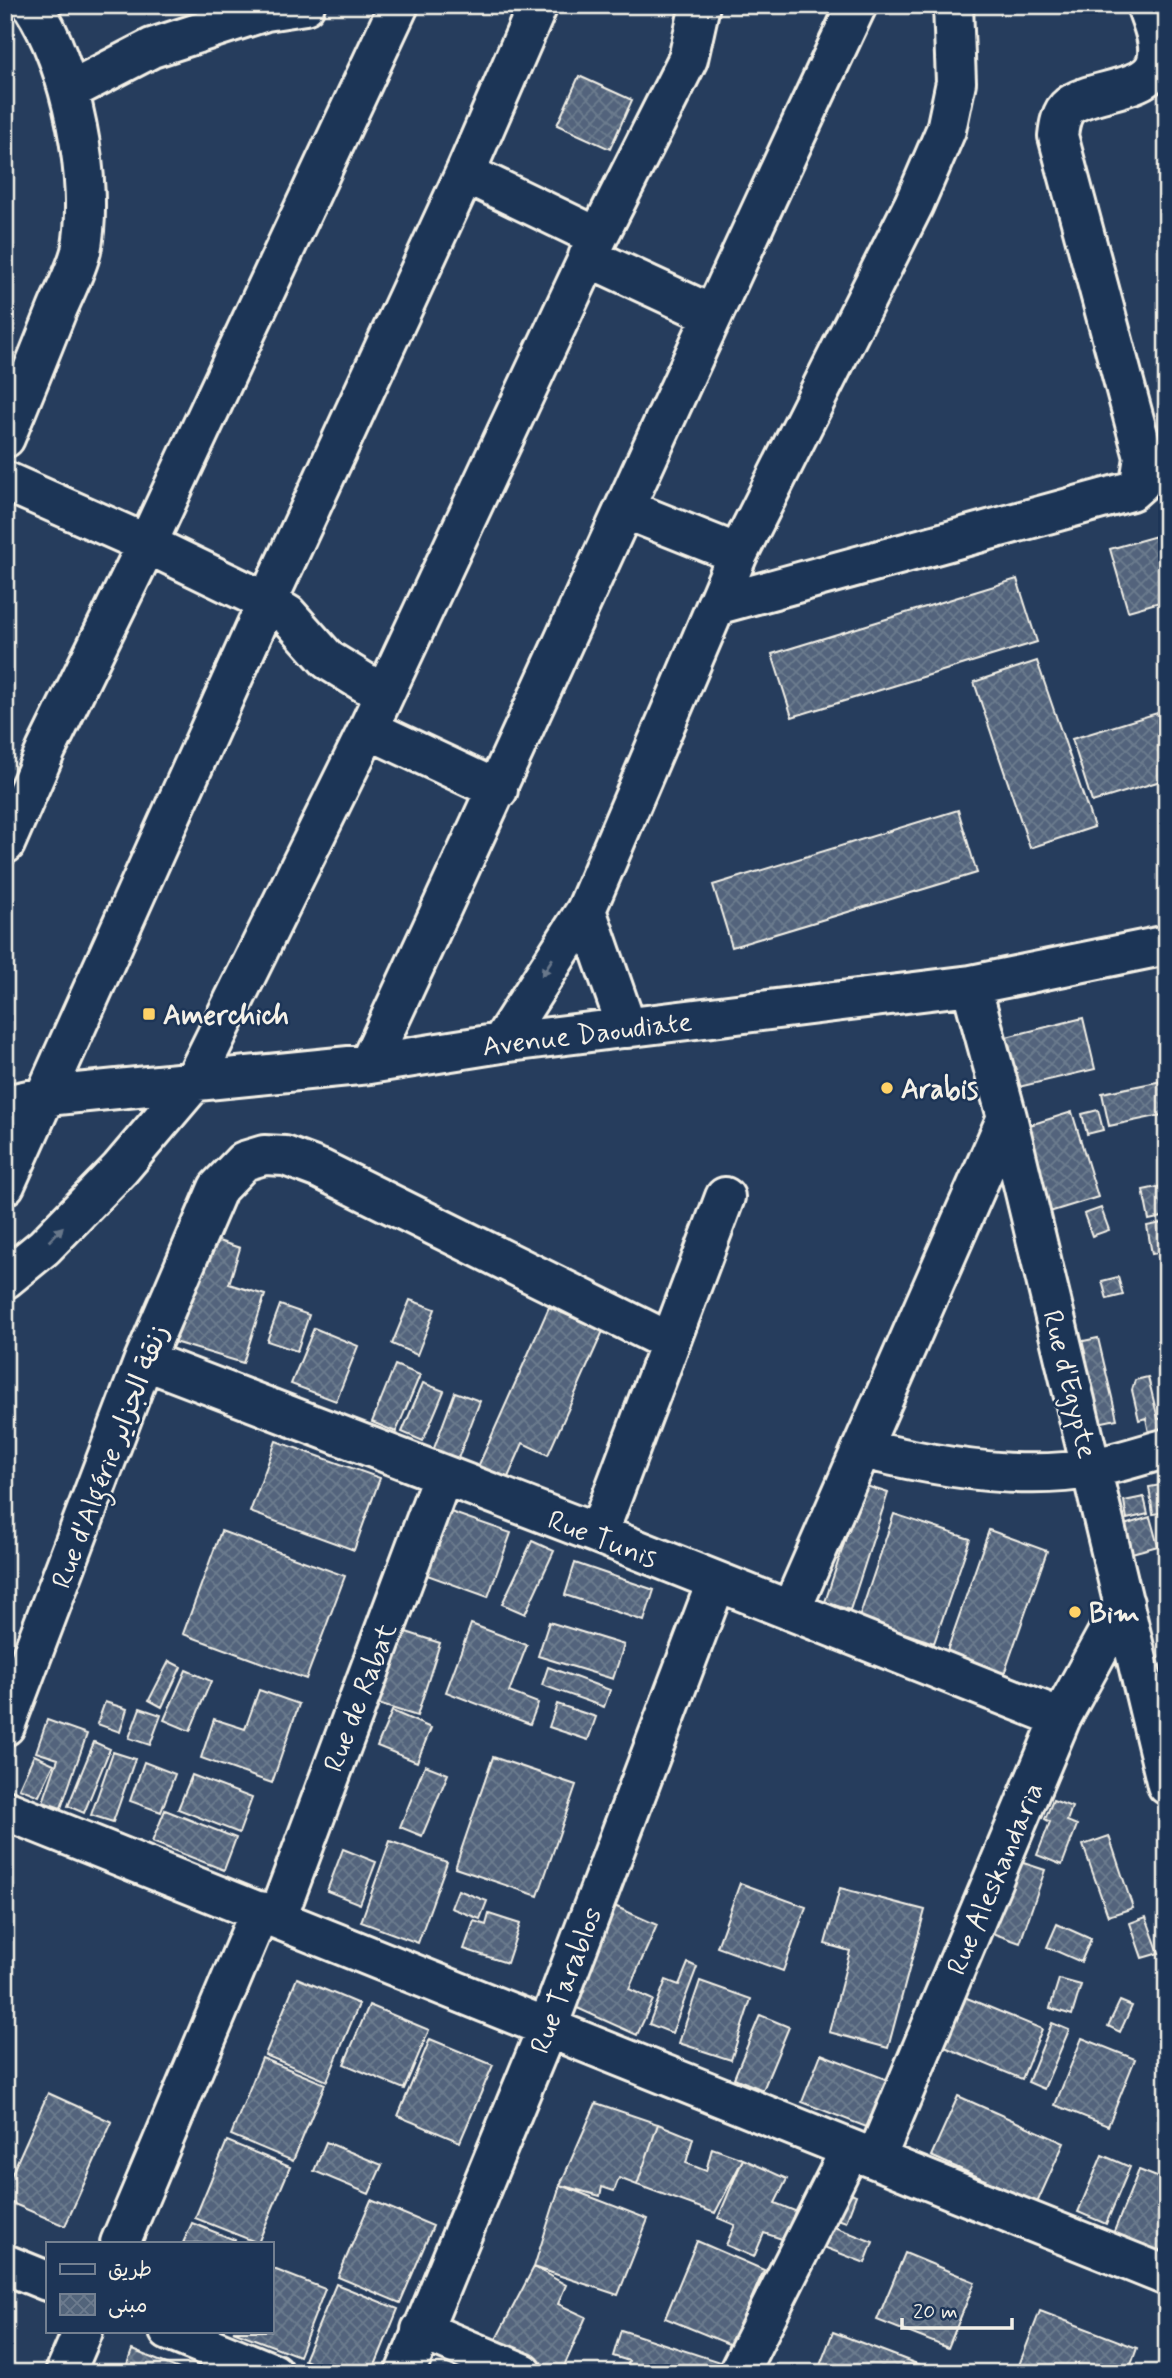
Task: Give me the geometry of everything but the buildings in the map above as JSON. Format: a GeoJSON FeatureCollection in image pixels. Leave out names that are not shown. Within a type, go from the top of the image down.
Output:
{"type":"FeatureCollection","features":[{"type":"Feature","properties":{"kind":"street"},"geometry":{"type":"LineString","coordinates":[[5,438],[80,253],[86,209],[83,162],[69,91],[40,16],[32,5]]}},
{"type":"Feature","properties":{"kind":"street"},"geometry":{"type":"LineString","coordinates":[[69,91],[152,48],[265,8],[305,5]]}},
{"type":"Feature","properties":{"kind":"street"},"geometry":{"type":"LineString","coordinates":[[5,844],[46,750],[147,544],[399,5]]}},
{"type":"Feature","properties":{"kind":"street"},"geometry":{"type":"LineString","coordinates":[[5,1185],[267,602],[466,173],[538,5]]}},
{"type":"Feature","properties":{"kind":"street"},"geometry":{"type":"LineString","coordinates":[[5,1279],[44,1247],[120,1169],[193,1083],[368,729],[593,247],[688,59],[700,5]]}},
{"type":"Feature","properties":{"kind":"street"},"geometry":{"type":"LineString","coordinates":[[369,1064],[498,790],[711,314],[857,5]]}},
{"type":"Feature","properties":{"kind":"street"},"geometry":{"type":"LineString","coordinates":[[501,1043],[586,910],[738,554],[914,204],[946,130],[956,82],[953,5]]}},
{"type":"Feature","properties":{"kind":"street"},"geometry":{"type":"LineString","coordinates":[[716,605],[1130,491],[1140,483],[1144,457],[1058,136],[1060,120],[1069,106],[1136,82],[1148,75],[1156,65],[1158,52],[1146,5]]}},
{"type":"Feature","properties":{"kind":"street"},"geometry":{"type":"LineString","coordinates":[[466,173],[711,314]]}},
{"type":"Feature","properties":{"kind":"street"},"geometry":{"type":"LineString","coordinates":[[5,481],[147,544],[267,602],[288,615],[328,660],[383,694]]}},
{"type":"Feature","properties":{"kind":"street"},"geometry":{"type":"LineString","coordinates":[[625,509],[738,554]]}},
{"type":"Feature","properties":{"kind":"street"},"geometry":{"type":"LineString","coordinates":[[368,729],[498,790]]}},
{"type":"Feature","properties":{"kind":"street"},"geometry":{"type":"LineString","coordinates":[[586,910],[627,1028]]}},
{"type":"Feature","properties":{"kind":"street","name":"Avenue Daoudiate"},"geometry":{"type":"LineString","coordinates":[[5,1105],[47,1096],[369,1064],[501,1043],[971,985],[1167,945]]}},
{"type":"Feature","properties":{"kind":"street","name":"Rue d'Egypte"},"geometry":{"type":"LineString","coordinates":[[971,985],[1007,1117],[1167,1785]]}},
{"type":"Feature","properties":{"kind":"street"},"geometry":{"type":"LineString","coordinates":[[791,1610],[1007,1117]]}},
{"type":"Feature","properties":{"kind":"street","name":"Rue d'Algérie زنقة الجزاير"},"geometry":{"type":"LineString","coordinates":[[5,1726],[144,1360],[218,1188],[244,1161],[264,1155],[285,1156],[320,1170],[670,1342]]}},
{"type":"Feature","properties":{"kind":"street"},"geometry":{"type":"LineString","coordinates":[[598,1534],[725,1197]]}},
{"type":"Feature","properties":{"kind":"street","name":"Rue Tunis"},"geometry":{"type":"LineString","coordinates":[[144,1360],[442,1477],[598,1534],[1061,1718]]}},
{"type":"Feature","properties":{"kind":"street"},"geometry":{"type":"LineString","coordinates":[[863,1449],[923,1464],[1018,1472],[1092,1468],[1167,1448]]}},
{"type":"Feature","properties":{"kind":"street","name":"Rue de Rabat"},"geometry":{"type":"LineString","coordinates":[[120,2242],[268,1914],[442,1477]]}},
{"type":"Feature","properties":{"kind":"street","name":"Rue Tarablos"},"geometry":{"type":"LineString","coordinates":[[405,2373],[548,2026],[716,1583]]}},
{"type":"Feature","properties":{"kind":"street","name":"Rue Aleskandaria"},"geometry":{"type":"LineString","coordinates":[[738,2373],[863,2154],[1061,1718],[1124,1603]]}},
{"type":"Feature","properties":{"kind":"street"},"geometry":{"type":"LineString","coordinates":[[5,1810],[1167,2276]]}},
{"type":"Feature","properties":{"kind":"street"},"geometry":{"type":"LineString","coordinates":[[5,2264],[46,2281]]}},
{"type":"Feature","properties":{"kind":"street"},"geometry":{"type":"LineString","coordinates":[[421,2330],[523,2373]]}},
{"type":"Feature","properties":{"kind":"street"},"geometry":{"type":"LineString","coordinates":[[65,2373],[83,2332]]}},
{"type":"Feature","properties":{"kind":"street"},"geometry":{"type":"LineString","coordinates":[[171,2332],[273,2373]]}},
{"type":"Feature","properties":{"kind":"place","name":"Amerchich"},"geometry":{"type":"Point","coordinates":[149,1014]}},
{"type":"Feature","properties":{"kind":"place","name":"Arabis"},"geometry":{"type":"Point","coordinates":[887,1088]}},
{"type":"Feature","properties":{"kind":"place","name":"Bim"},"geometry":{"type":"Point","coordinates":[1075,1612]}}]}
